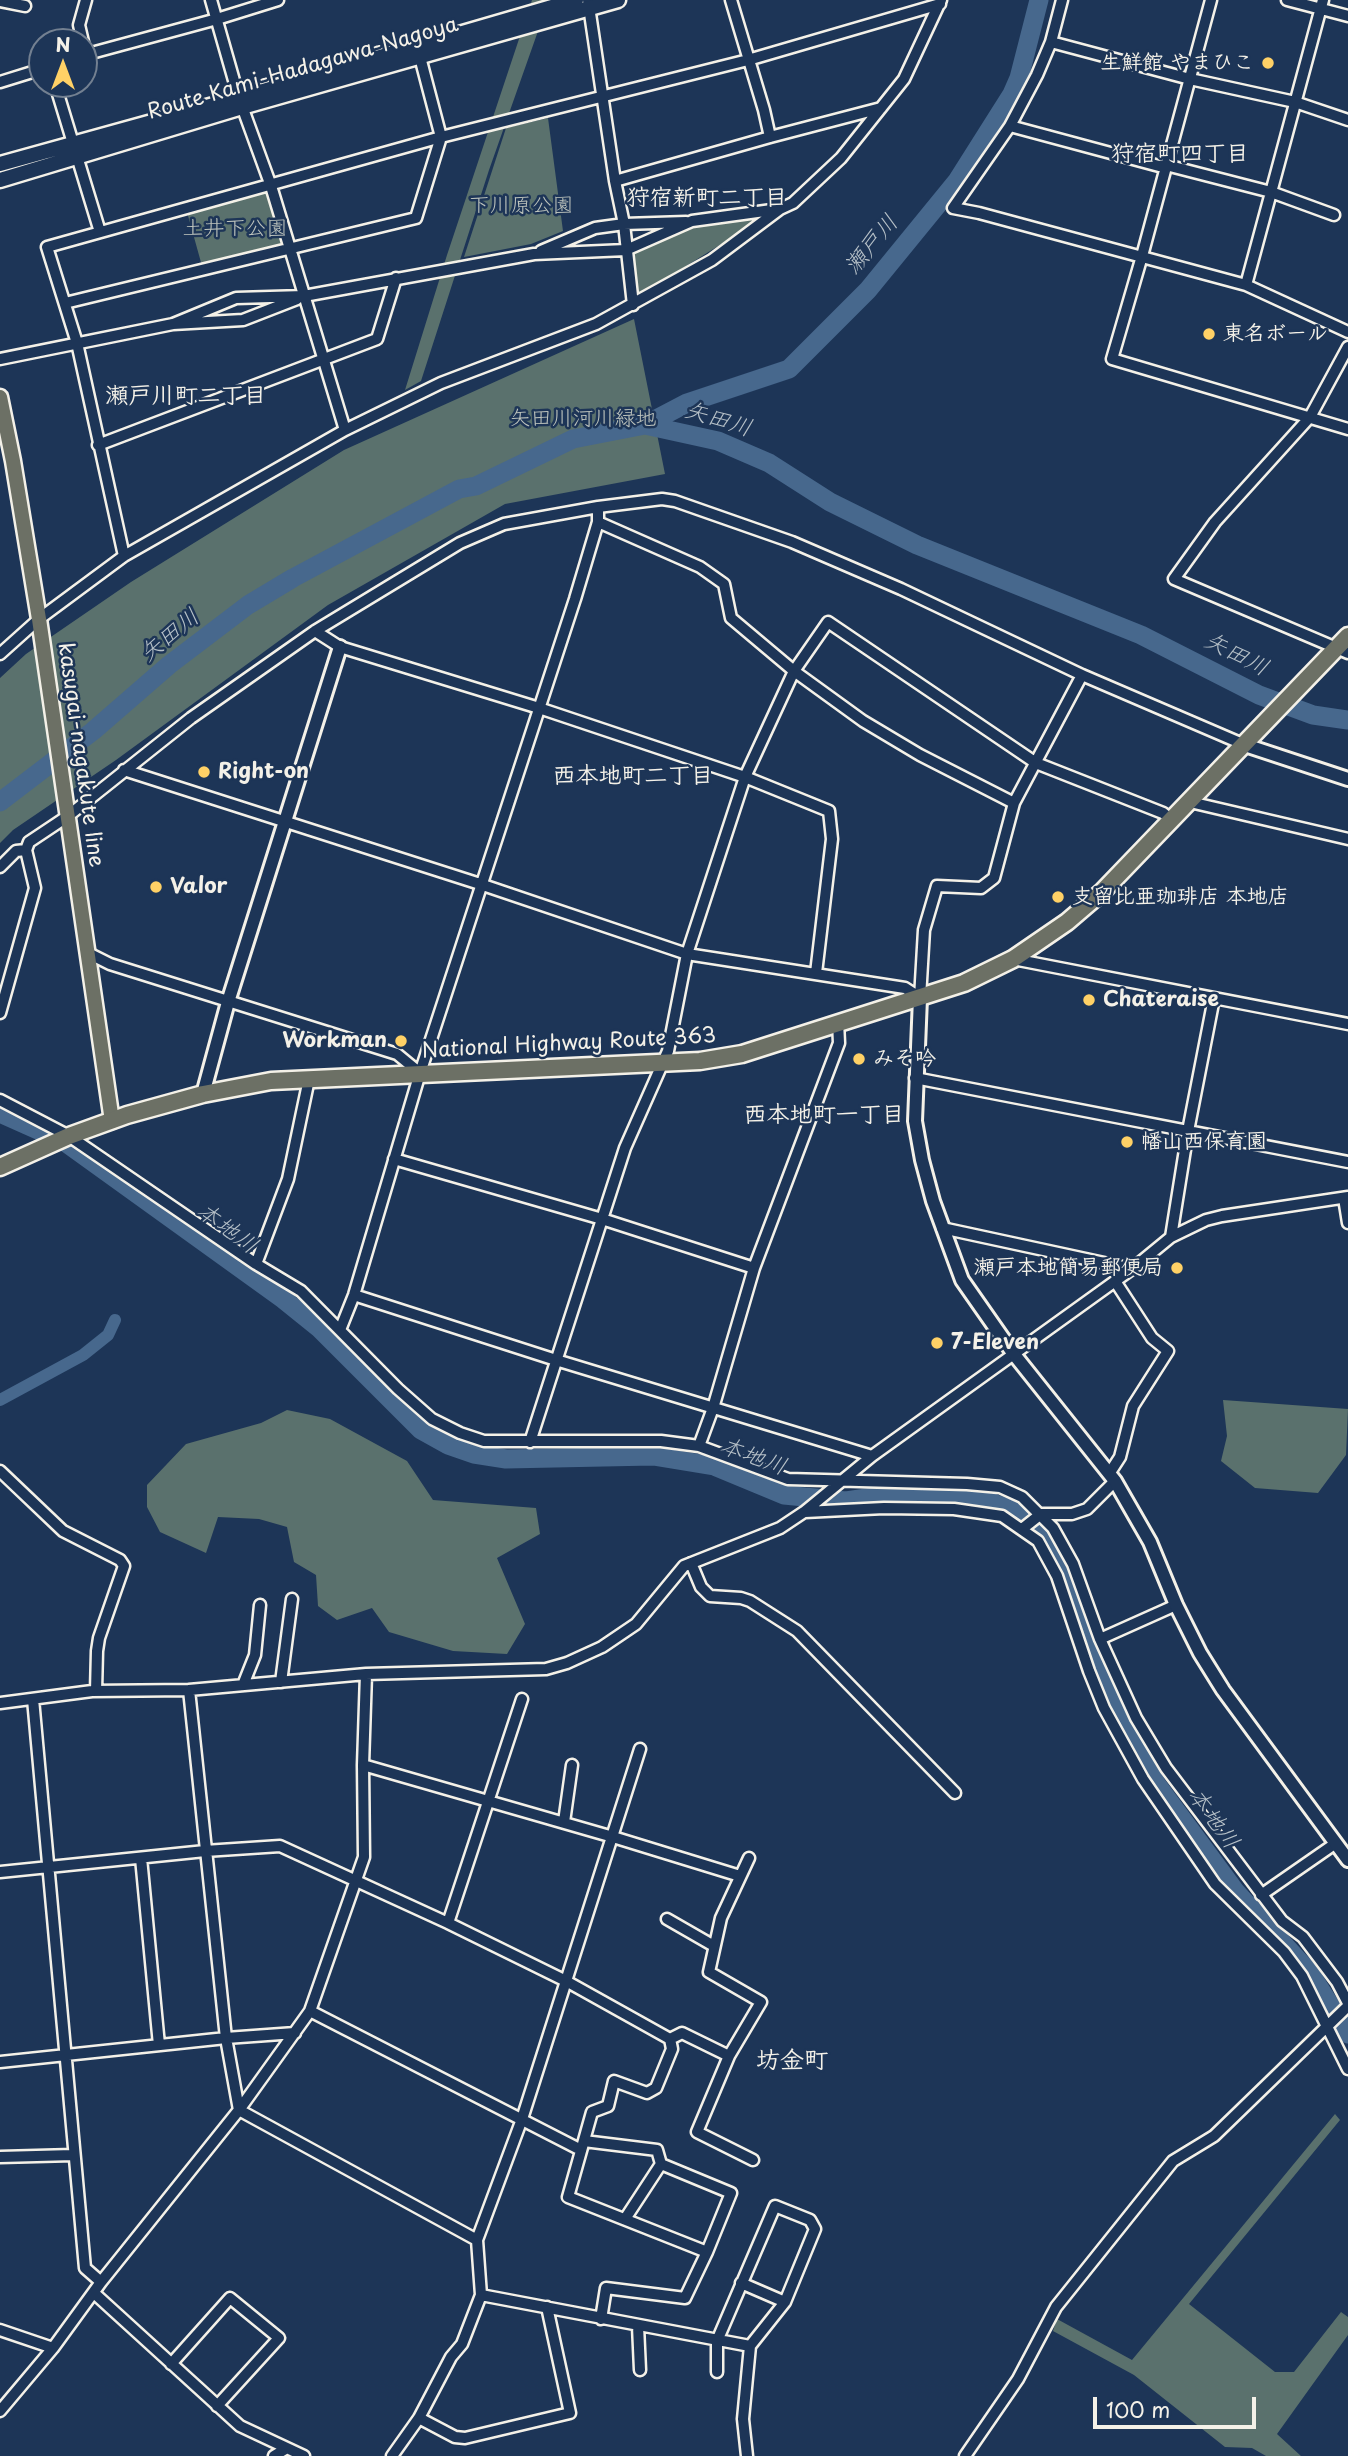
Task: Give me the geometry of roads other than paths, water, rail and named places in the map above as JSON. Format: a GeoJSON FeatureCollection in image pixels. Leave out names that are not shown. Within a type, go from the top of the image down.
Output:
{"type":"FeatureCollection","features":[{"type":"Feature","properties":{"kind":"highway","name":"National Highway Route 363"},"geometry":{"type":"LineString","coordinates":[[0,1167],[112,1121],[203,1094],[271,1081],[700,1061],[742,1054],[964,983],[1013,959],[1067,922],[1102,892],[1341,647]]}},
{"type":"Feature","properties":{"kind":"main road","name":"Route Kami-Hadagawa-Nagoya"},"geometry":{"type":"LineString","coordinates":[[0,164],[74,150],[576,0]]}},
{"type":"Feature","properties":{"kind":"main road","name":"Route Kami-Hadagawa-Nagoya"},"geometry":{"type":"LineString","coordinates":[[241,102],[420,57],[588,4],[618,0]]}},
{"type":"Feature","properties":{"kind":"main road","name":"Route Kami-Hadagawa-Nagoya"},"geometry":{"type":"LineString","coordinates":[[0,180],[74,150]]}},
{"type":"Feature","properties":{"kind":"main road","name":"kasugai-nagakute line"},"geometry":{"type":"LineString","coordinates":[[0,397],[39,622],[112,1121]]}},
{"type":"Feature","properties":{"kind":"street"},"geometry":{"type":"LineString","coordinates":[[80,28],[86,0]]}},
{"type":"Feature","properties":{"kind":"street"},"geometry":{"type":"LineString","coordinates":[[211,0],[345,430]]}},
{"type":"Feature","properties":{"kind":"street"},"geometry":{"type":"LineString","coordinates":[[98,50],[278,0]]}},
{"type":"Feature","properties":{"kind":"street"},"geometry":{"type":"LineString","coordinates":[[731,0],[764,110],[769,137]]}},
{"type":"Feature","properties":{"kind":"street"},"geometry":{"type":"LineString","coordinates":[[1062,0],[1051,42],[1037,75],[1010,126],[953,208],[1246,285],[1348,332]]}},
{"type":"Feature","properties":{"kind":"street"},"geometry":{"type":"LineString","coordinates":[[1211,0],[1112,359],[1348,429]]}},
{"type":"Feature","properties":{"kind":"street"},"geometry":{"type":"LineString","coordinates":[[1287,0],[1321,4],[1348,16]]}},
{"type":"Feature","properties":{"kind":"street"},"geometry":{"type":"LineString","coordinates":[[0,1],[25,6]]}},
{"type":"Feature","properties":{"kind":"street"},"geometry":{"type":"LineString","coordinates":[[124,556],[77,343],[47,247],[441,137],[748,60],[940,2]]}},
{"type":"Feature","properties":{"kind":"street"},"geometry":{"type":"LineString","coordinates":[[0,654],[124,556],[345,430],[440,383],[596,324],[712,260],[780,209],[793,203],[841,158],[904,79],[940,2]]}},
{"type":"Feature","properties":{"kind":"street"},"geometry":{"type":"LineString","coordinates":[[588,4],[624,224],[633,304]]}},
{"type":"Feature","properties":{"kind":"street"},"geometry":{"type":"LineString","coordinates":[[1246,285],[1321,4]]}},
{"type":"Feature","properties":{"kind":"street"},"geometry":{"type":"LineString","coordinates":[[1051,42],[1190,79],[1295,103],[1348,120]]}},
{"type":"Feature","properties":{"kind":"street"},"geometry":{"type":"LineString","coordinates":[[65,303],[416,218],[441,137],[420,57]]}},
{"type":"Feature","properties":{"kind":"street"},"geometry":{"type":"LineString","coordinates":[[0,82],[28,73]]}},
{"type":"Feature","properties":{"kind":"street"},"geometry":{"type":"LineString","coordinates":[[59,98],[100,232]]}},
{"type":"Feature","properties":{"kind":"street"},"geometry":{"type":"LineString","coordinates":[[615,181],[882,108]]}},
{"type":"Feature","properties":{"kind":"street"},"geometry":{"type":"LineString","coordinates":[[1010,126],[1159,166],[1166,165],[1271,192],[1334,215]]}},
{"type":"Feature","properties":{"kind":"street"},"geometry":{"type":"LineString","coordinates":[[534,254],[595,228],[692,221],[780,209]]}},
{"type":"Feature","properties":{"kind":"street"},"geometry":{"type":"LineString","coordinates":[[173,324],[236,298],[304,296],[534,254],[626,250],[692,221]]}},
{"type":"Feature","properties":{"kind":"street"},"geometry":{"type":"LineString","coordinates":[[98,445],[377,339],[396,278]]}},
{"type":"Feature","properties":{"kind":"street"},"geometry":{"type":"LineString","coordinates":[[0,359],[173,324],[243,320],[304,296]]}},
{"type":"Feature","properties":{"kind":"street"},"geometry":{"type":"LineString","coordinates":[[1341,647],[1174,579],[1215,522],[1310,417],[1348,347]]}},
{"type":"Feature","properties":{"kind":"street"},"geometry":{"type":"LineString","coordinates":[[0,1013],[35,888],[26,850],[29,842],[191,718],[315,631],[471,538],[504,524],[598,507],[663,499],[675,501],[792,542],[901,589],[1082,675],[1247,742],[1348,779]]}},
{"type":"Feature","properties":{"kind":"street"},"geometry":{"type":"LineString","coordinates":[[340,1330],[354,1295],[420,1073],[598,522],[598,507]]}},
{"type":"Feature","properties":{"kind":"street"},"geometry":{"type":"LineString","coordinates":[[598,522],[701,567],[724,584],[731,618],[794,670],[863,721],[920,755],[1014,803]]}},
{"type":"Feature","properties":{"kind":"street"},"geometry":{"type":"LineString","coordinates":[[530,1442],[625,1148],[668,1051],[687,954],[745,776],[794,670],[828,622],[1036,763],[1163,813],[1172,820]]}},
{"type":"Feature","properties":{"kind":"street"},"geometry":{"type":"LineString","coordinates":[[315,631],[340,647],[539,708],[745,776],[829,811],[832,839],[816,973]]}},
{"type":"Feature","properties":{"kind":"street"},"geometry":{"type":"LineString","coordinates":[[203,1094],[228,1002],[340,647]]}},
{"type":"Feature","properties":{"kind":"street"},"geometry":{"type":"LineString","coordinates":[[1082,675],[1014,803],[994,878],[981,888],[937,886],[924,930],[915,1078],[915,1121],[922,1160],[961,1280],[1013,1353],[1112,1478],[1150,1542],[1194,1642],[1223,1690],[1348,1860]]}},
{"type":"Feature","properties":{"kind":"street"},"geometry":{"type":"LineString","coordinates":[[124,770],[480,884],[687,954],[905,988],[920,998]]}},
{"type":"Feature","properties":{"kind":"street"},"geometry":{"type":"LineString","coordinates":[[1190,802],[1348,839]]}},
{"type":"Feature","properties":{"kind":"street"},"geometry":{"type":"LineString","coordinates":[[0,867],[16,851],[26,850]]}},
{"type":"Feature","properties":{"kind":"street"},"geometry":{"type":"LineString","coordinates":[[88,953],[110,964],[397,1054],[420,1073]]}},
{"type":"Feature","properties":{"kind":"street"},"geometry":{"type":"LineString","coordinates":[[1013,959],[1348,1024]]}},
{"type":"Feature","properties":{"kind":"street"},"geometry":{"type":"LineString","coordinates":[[1171,1237],[1188,1130],[1214,998]]}},
{"type":"Feature","properties":{"kind":"street"},"geometry":{"type":"LineString","coordinates":[[699,1446],[713,1408],[754,1268],[839,1043],[838,1022]]}},
{"type":"Feature","properties":{"kind":"street"},"geometry":{"type":"LineString","coordinates":[[915,1078],[1348,1162]]}},
{"type":"Feature","properties":{"kind":"street"},"geometry":{"type":"LineString","coordinates":[[256,1264],[288,1179],[309,1079]]}},
{"type":"Feature","properties":{"kind":"street"},"geometry":{"type":"LineString","coordinates":[[0,1100],[68,1137],[256,1264],[301,1291],[398,1389],[432,1419],[460,1433],[484,1441],[661,1441],[699,1446],[788,1479],[1000,1487],[1022,1497],[1054,1528],[1073,1564],[1100,1639],[1136,1718],[1166,1768],[1282,1921],[1303,1937],[1337,1982],[1348,2004],[1214,2136],[1173,2161],[1056,2307],[1018,2378],[965,2456]]}},
{"type":"Feature","properties":{"kind":"street"},"geometry":{"type":"LineString","coordinates":[[394,1158],[602,1219],[754,1268]]}},
{"type":"Feature","properties":{"kind":"street"},"geometry":{"type":"LineString","coordinates":[[0,1703],[96,1691],[190,1690],[366,1674],[546,1669],[567,1663],[610,1642],[636,1624],[684,1566],[780,1528],[804,1512],[872,1456],[1132,1269],[1171,1237],[1206,1220],[1222,1216],[1346,1198],[1348,1223]]}},
{"type":"Feature","properties":{"kind":"street"},"geometry":{"type":"LineString","coordinates":[[942,1228],[1132,1269]]}},
{"type":"Feature","properties":{"kind":"street"},"geometry":{"type":"LineString","coordinates":[[1022,1529],[1041,1514],[1072,1514],[1087,1509],[1112,1478],[1133,1406],[1168,1351],[1152,1338],[1115,1281]]}},
{"type":"Feature","properties":{"kind":"street"},"geometry":{"type":"LineString","coordinates":[[354,1295],[556,1360],[872,1456]]}},
{"type":"Feature","properties":{"kind":"street"},"geometry":{"type":"LineString","coordinates":[[0,1471],[63,1531],[120,1560],[124,1566],[96,1651],[96,1691]]}},
{"type":"Feature","properties":{"kind":"street"},"geometry":{"type":"LineString","coordinates":[[804,1512],[884,1507],[954,1509],[1002,1516],[1038,1541],[1056,1576],[1104,1708],[1143,1779],[1215,1884],[1284,1952],[1302,1976],[1348,2069]]}},
{"type":"Feature","properties":{"kind":"street"},"geometry":{"type":"LineString","coordinates":[[691,1563],[701,1587],[710,1597],[750,1601],[797,1631],[955,1794]]}},
{"type":"Feature","properties":{"kind":"street"},"geometry":{"type":"LineString","coordinates":[[281,1682],[292,1599]]}},
{"type":"Feature","properties":{"kind":"street"},"geometry":{"type":"LineString","coordinates":[[243,1685],[255,1655],[260,1605]]}},
{"type":"Feature","properties":{"kind":"street"},"geometry":{"type":"LineString","coordinates":[[1100,1639],[1176,1605]]}},
{"type":"Feature","properties":{"kind":"street"},"geometry":{"type":"LineString","coordinates":[[0,2412],[239,2110],[310,2011],[364,1857],[366,1674]]}},
{"type":"Feature","properties":{"kind":"street"},"geometry":{"type":"LineString","coordinates":[[190,1690],[226,2038],[239,2110]]}},
{"type":"Feature","properties":{"kind":"street"},"geometry":{"type":"LineString","coordinates":[[33,1699],[85,2268],[101,2282]]}},
{"type":"Feature","properties":{"kind":"street"},"geometry":{"type":"LineString","coordinates":[[448,1923],[522,1699]]}},
{"type":"Feature","properties":{"kind":"street"},"geometry":{"type":"LineString","coordinates":[[391,2456],[419,2418],[451,2357],[462,2344],[481,2295],[477,2240],[522,2119],[640,1749]]}},
{"type":"Feature","properties":{"kind":"street"},"geometry":{"type":"LineString","coordinates":[[363,1765],[740,1876]]}},
{"type":"Feature","properties":{"kind":"street"},"geometry":{"type":"LineString","coordinates":[[564,1822],[572,1765]]}},
{"type":"Feature","properties":{"kind":"street"},"geometry":{"type":"LineString","coordinates":[[1261,1895],[1336,1843]]}},
{"type":"Feature","properties":{"kind":"street"},"geometry":{"type":"LineString","coordinates":[[0,1872],[281,1846],[566,1981],[670,2039]]}},
{"type":"Feature","properties":{"kind":"street"},"geometry":{"type":"LineString","coordinates":[[141,1857],[159,2045]]}},
{"type":"Feature","properties":{"kind":"street"},"geometry":{"type":"LineString","coordinates":[[749,1858],[721,1918],[709,1972],[761,2002],[729,2056],[697,2133],[753,2160]]}},
{"type":"Feature","properties":{"kind":"street"},"geometry":{"type":"LineString","coordinates":[[667,1919],[714,1946]]}},
{"type":"Feature","properties":{"kind":"street"},"geometry":{"type":"LineString","coordinates":[[310,2011],[522,2119],[582,2146],[657,2150],[661,2164],[625,2219]]}},
{"type":"Feature","properties":{"kind":"street"},"geometry":{"type":"LineString","coordinates":[[0,2062],[295,2033]]}},
{"type":"Feature","properties":{"kind":"street"},"geometry":{"type":"LineString","coordinates":[[670,2039],[682,2033],[729,2056]]}},
{"type":"Feature","properties":{"kind":"street"},"geometry":{"type":"LineString","coordinates":[[670,2039],[671,2049],[656,2088],[647,2093],[614,2081],[608,2106],[592,2112],[568,2197],[708,2252]]}},
{"type":"Feature","properties":{"kind":"street"},"geometry":{"type":"LineString","coordinates":[[239,2110],[477,2240]]}},
{"type":"Feature","properties":{"kind":"street"},"geometry":{"type":"LineString","coordinates":[[0,2157],[73,2155]]}},
{"type":"Feature","properties":{"kind":"street"},"geometry":{"type":"LineString","coordinates":[[601,2319],[606,2288],[685,2298],[708,2252],[731,2193],[661,2164]]}},
{"type":"Feature","properties":{"kind":"street"},"geometry":{"type":"LineString","coordinates":[[717,2372],[717,2341],[775,2206],[810,2220],[815,2230],[785,2302],[750,2346],[743,2419],[747,2456]]}},
{"type":"Feature","properties":{"kind":"street"},"geometry":{"type":"LineString","coordinates":[[741,2283],[785,2302]]}},
{"type":"Feature","properties":{"kind":"street"},"geometry":{"type":"LineString","coordinates":[[94,2293],[240,2426],[304,2456]]}},
{"type":"Feature","properties":{"kind":"street"},"geometry":{"type":"LineString","coordinates":[[481,2295],[750,2346]]}},
{"type":"Feature","properties":{"kind":"street"},"geometry":{"type":"LineString","coordinates":[[171,2364],[230,2298],[279,2338],[217,2406]]}},
{"type":"Feature","properties":{"kind":"street"},"geometry":{"type":"LineString","coordinates":[[419,2418],[455,2437],[465,2438],[570,2413],[547,2307]]}},
{"type":"Feature","properties":{"kind":"street"},"geometry":{"type":"LineString","coordinates":[[638,2326],[640,2370]]}},
{"type":"Feature","properties":{"kind":"street"},"geometry":{"type":"LineString","coordinates":[[0,2330],[53,2348]]}},
{"type":"Feature","properties":{"kind":"street"},"geometry":{"type":"LineString","coordinates":[[274,2456],[287,2448]]}},
{"type":"Feature","properties":{"kind":"waterway","name":"瀬戸川"},"geometry":{"type":"LineString","coordinates":[[645,425],[687,403],[789,369],[868,290],[957,181],[1012,94],[1019,78],[1039,0]]}},
{"type":"Feature","properties":{"kind":"waterway","name":"瀬戸川"},"geometry":{"type":"LineString","coordinates":[[0,802],[93,731],[169,665],[248,605],[293,578],[459,489],[476,486],[573,439],[645,425],[718,441],[769,463],[830,502],[917,545],[1141,635],[1259,695],[1313,715],[1348,720]]}},
{"type":"Feature","properties":{"kind":"waterway","name":"本地川"},"geometry":{"type":"LineString","coordinates":[[0,1113],[65,1142],[283,1299],[319,1328],[421,1430],[448,1445],[474,1454],[506,1459],[653,1456],[714,1466],[784,1495],[846,1501],[887,1495],[941,1496],[990,1502],[1039,1525],[1069,1581],[1113,1708],[1157,1785],[1235,1891],[1310,1973],[1348,2034]]}},
{"type":"Feature","properties":{"kind":"waterway"},"geometry":{"type":"LineString","coordinates":[[0,1400],[83,1355],[108,1335],[115,1320]]}},
{"type":"Feature","properties":{"kind":"place","name":"生鮮館 やまひこ"},"geometry":{"type":"Point","coordinates":[1268,63]}},
{"type":"Feature","properties":{"kind":"place","name":"東名ボール"},"geometry":{"type":"Point","coordinates":[1209,334]}},
{"type":"Feature","properties":{"kind":"place","name":"Right-on"},"geometry":{"type":"Point","coordinates":[204,772]}},
{"type":"Feature","properties":{"kind":"place","name":"Valor"},"geometry":{"type":"Point","coordinates":[156,887]}},
{"type":"Feature","properties":{"kind":"place","name":"支留比亜珈琲店 本地店"},"geometry":{"type":"Point","coordinates":[1058,897]}},
{"type":"Feature","properties":{"kind":"place","name":"Chateraise"},"geometry":{"type":"Point","coordinates":[1089,1000]}},
{"type":"Feature","properties":{"kind":"place","name":"Workman"},"geometry":{"type":"Point","coordinates":[401,1041]}},
{"type":"Feature","properties":{"kind":"place","name":"みそ吟"},"geometry":{"type":"Point","coordinates":[859,1059]}},
{"type":"Feature","properties":{"kind":"place","name":"幡山西保育園"},"geometry":{"type":"Point","coordinates":[1127,1142]}},
{"type":"Feature","properties":{"kind":"place","name":"瀬戸本地簡易郵便局"},"geometry":{"type":"Point","coordinates":[1177,1268]}},
{"type":"Feature","properties":{"kind":"place","name":"7-Eleven"},"geometry":{"type":"Point","coordinates":[937,1343]}},
{"type":"Feature","properties":{"kind":"district","name":"狩宿町四丁目"},"geometry":{"type":"Point","coordinates":[1180,155]}},
{"type":"Feature","properties":{"kind":"district","name":"狩宿新町二丁目"},"geometry":{"type":"Point","coordinates":[707,199]}},
{"type":"Feature","properties":{"kind":"district","name":"瀬戸川町二丁目"},"geometry":{"type":"Point","coordinates":[186,397]}},
{"type":"Feature","properties":{"kind":"district","name":"西本地町二丁目"},"geometry":{"type":"Point","coordinates":[633,777]}},
{"type":"Feature","properties":{"kind":"district","name":"西本地町一丁目"},"geometry":{"type":"Point","coordinates":[824,1116]}},
{"type":"Feature","properties":{"kind":"district","name":"坊金町"},"geometry":{"type":"Point","coordinates":[792,2061]}},
{"type":"Feature","properties":{"kind":"park label","name":"下川原公園"},"geometry":{"type":"Point","coordinates":[521,206]}},
{"type":"Feature","properties":{"kind":"park label","name":"土井下公園"},"geometry":{"type":"Point","coordinates":[235,229]}},
{"type":"Feature","properties":{"kind":"park label","name":"矢田川河川緑地"},"geometry":{"type":"Point","coordinates":[583,419]}},
{"type":"Feature","properties":{"kind":"water label","name":"矢田川"},"geometry":{"type":"Point","coordinates":[718,420]}},
{"type":"Feature","properties":{"kind":"water label","name":"矢田川"},"geometry":{"type":"Point","coordinates":[170,636]}},
{"type":"Feature","properties":{"kind":"water label","name":"矢田川"},"geometry":{"type":"Point","coordinates":[1236,655]}}]}
